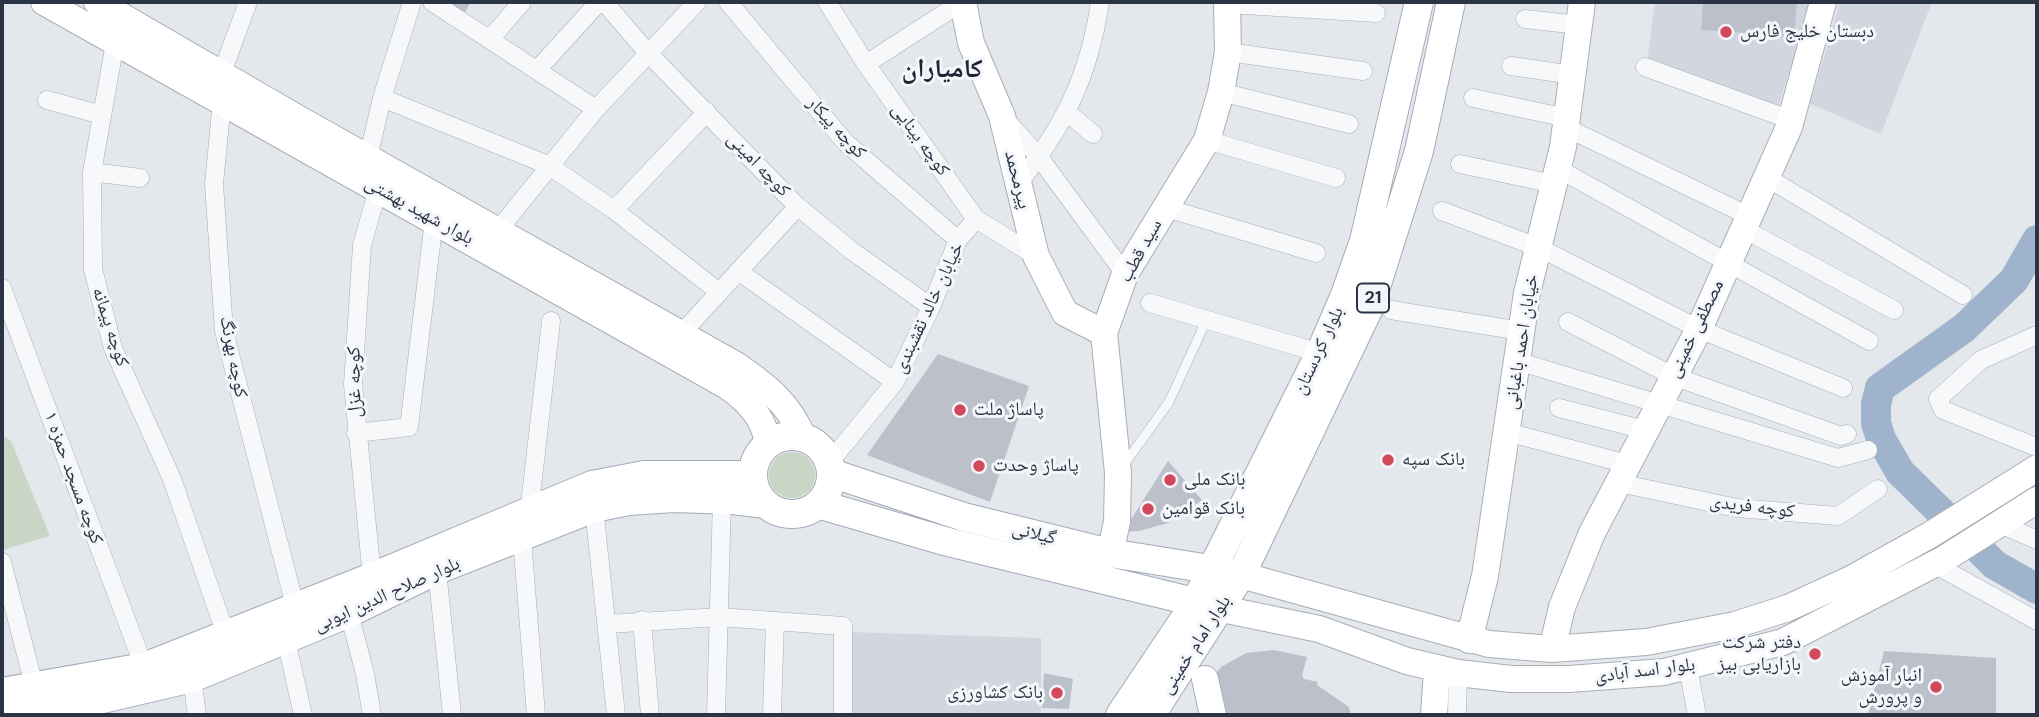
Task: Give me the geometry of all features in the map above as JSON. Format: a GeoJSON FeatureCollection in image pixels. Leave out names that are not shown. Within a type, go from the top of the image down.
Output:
{"type":"FeatureCollection","features":[{"type":"Feature","properties":{"kind":"main road","name":"بلوار شهید بهشتی"},"geometry":{"type":"LineString","coordinates":[[44,2],[727,386],[754,411],[766,430],[768,445]]}},
{"type":"Feature","properties":{"kind":"main road","name":"بلوار شهید بهشتی"},"geometry":{"type":"LineString","coordinates":[[97,2],[128,10],[222,73],[736,365],[771,391],[794,417],[803,438]]}},
{"type":"Feature","properties":{"kind":"main road","name":"پیرمحمد"},"geometry":{"type":"LineString","coordinates":[[962,2],[971,43],[1002,116],[1036,256],[1065,313],[1104,333]]}},
{"type":"Feature","properties":{"kind":"main road","name":"بلوار کردستان"},"geometry":{"type":"LineString","coordinates":[[1208,606],[1212,569],[1320,352],[1364,241],[1419,2]]}},
{"type":"Feature","properties":{"kind":"main road","name":"بلوار کردستان"},"geometry":{"type":"LineString","coordinates":[[1241,575],[1370,306],[1419,151],[1451,2]]}},
{"type":"Feature","properties":{"kind":"main road","name":"مصطفی خمینی"},"geometry":{"type":"LineString","coordinates":[[1552,649],[1562,607],[1592,533],[1699,329],[1791,120],[1823,2]]}},
{"type":"Feature","properties":{"kind":"main road","name":"سید قطب"},"geometry":{"type":"LineString","coordinates":[[1110,553],[1117,522],[1118,473],[1104,333],[1125,274],[1206,140],[1221,92],[1228,52],[1228,3]]}},
{"type":"Feature","properties":{"kind":"main road","name":"خیابان احمد باغبانی"},"geometry":{"type":"LineString","coordinates":[[1469,640],[1485,576],[1527,293],[1566,123],[1580,14]]}},
{"type":"Feature","properties":{"kind":"main road"},"geometry":{"type":"LineString","coordinates":[[785,437],[803,438],[821,450],[830,468],[828,490],[818,504],[792,514],[766,504],[757,491],[753,475],[757,458],[768,445],[785,437]]}},
{"type":"Feature","properties":{"kind":"main road","name":"گیلانی"},"geometry":{"type":"LineString","coordinates":[[830,468],[964,517],[1110,553],[1241,575]]}},
{"type":"Feature","properties":{"kind":"main road","name":"بلوار اسد آبادی"},"geometry":{"type":"LineString","coordinates":[[1241,575],[1469,640],[1552,649],[1646,642],[1735,625],[1788,608],[1851,579],[1930,535],[2037,468]]}},
{"type":"Feature","properties":{"kind":"main road","name":"بلوار صلاح الدین ایوبی"},"geometry":{"type":"LineString","coordinates":[[10,715],[60,709],[192,678],[349,613],[525,525],[592,485],[617,478],[658,475],[753,475]]}},
{"type":"Feature","properties":{"kind":"main road","name":"بلوار صلاح الدین ایوبی"},"geometry":{"type":"LineString","coordinates":[[2,692],[35,689],[144,667],[372,577],[525,525],[594,508],[629,501],[722,500],[766,504]]}},
{"type":"Feature","properties":{"kind":"main road","name":"بلوار اسد آبادی"},"geometry":{"type":"LineString","coordinates":[[1208,606],[1320,629],[1448,671],[1511,679],[1569,679],[1688,668],[1783,642],[1939,562],[2037,500]]}},
{"type":"Feature","properties":{"kind":"main road","name":"گیلانی"},"geometry":{"type":"LineString","coordinates":[[818,504],[948,542],[1208,606]]}},
{"type":"Feature","properties":{"kind":"main road","name":"بلوار امام خمینی"},"geometry":{"type":"LineString","coordinates":[[1120,715],[1208,606],[1241,575]]}},
{"type":"Feature","properties":{"kind":"main road","name":"بلوار امام خمینی"},"geometry":{"type":"LineString","coordinates":[[1151,715],[1208,606]]}},
{"type":"Feature","properties":{"kind":"main road"},"geometry":{"type":"LineString","coordinates":[[1434,715],[1448,671]]}},
{"type":"Feature","properties":{"kind":"main road"},"geometry":{"type":"LineString","coordinates":[[1205,679],[1213,715]]}},
{"type":"Feature","properties":{"kind":"street"},"geometry":{"type":"LineString","coordinates":[[222,73],[248,2]]}},
{"type":"Feature","properties":{"kind":"street"},"geometry":{"type":"LineString","coordinates":[[368,158],[382,98],[412,2]]}},
{"type":"Feature","properties":{"kind":"street"},"geometry":{"type":"LineString","coordinates":[[432,2],[596,109]]}},
{"type":"Feature","properties":{"kind":"street"},"geometry":{"type":"LineString","coordinates":[[490,39],[522,2]]}},
{"type":"Feature","properties":{"kind":"street"},"geometry":{"type":"LineString","coordinates":[[537,70],[601,2]]}},
{"type":"Feature","properties":{"kind":"street","name":"کوچه امینی"},"geometry":{"type":"LineString","coordinates":[[601,2],[797,206],[852,251],[931,307]]}},
{"type":"Feature","properties":{"kind":"street"},"geometry":{"type":"LineString","coordinates":[[499,229],[548,165],[596,109],[697,2]]}},
{"type":"Feature","properties":{"kind":"street","name":"کوچه پیکار"},"geometry":{"type":"LineString","coordinates":[[728,2],[845,142],[958,240]]}},
{"type":"Feature","properties":{"kind":"street","name":"کوچه بینایی"},"geometry":{"type":"LineString","coordinates":[[827,2],[866,65],[976,219],[1036,256]]}},
{"type":"Feature","properties":{"kind":"street"},"geometry":{"type":"LineString","coordinates":[[866,65],[962,2]]}},
{"type":"Feature","properties":{"kind":"street"},"geometry":{"type":"LineString","coordinates":[[1017,185],[1040,157],[1068,113],[1094,43],[1100,2]]}},
{"type":"Feature","properties":{"kind":"street"},"geometry":{"type":"LineString","coordinates":[[1228,3],[1376,13]]}},
{"type":"Feature","properties":{"kind":"street"},"geometry":{"type":"LineString","coordinates":[[1524,19],[1580,14]]}},
{"type":"Feature","properties":{"kind":"street","name":"کوچه پیمانه"},"geometry":{"type":"LineString","coordinates":[[115,43],[92,172],[93,269],[113,348],[172,479],[226,635]]}},
{"type":"Feature","properties":{"kind":"street"},"geometry":{"type":"LineString","coordinates":[[1228,52],[1363,71]]}},
{"type":"Feature","properties":{"kind":"street"},"geometry":{"type":"LineString","coordinates":[[1511,66],[1573,75]]}},
{"type":"Feature","properties":{"kind":"street"},"geometry":{"type":"LineString","coordinates":[[1645,67],[1791,120]]}},
{"type":"Feature","properties":{"kind":"street"},"geometry":{"type":"LineString","coordinates":[[1221,92],[1349,124]]}},
{"type":"Feature","properties":{"kind":"street"},"geometry":{"type":"LineString","coordinates":[[382,98],[548,165],[614,210],[719,292]]}},
{"type":"Feature","properties":{"kind":"street"},"geometry":{"type":"LineString","coordinates":[[1473,98],[1566,123],[1746,222],[1894,310]]}},
{"type":"Feature","properties":{"kind":"street"},"geometry":{"type":"LineString","coordinates":[[47,100],[102,115]]}},
{"type":"Feature","properties":{"kind":"street","name":"کوچه بهرنگ"},"geometry":{"type":"LineString","coordinates":[[222,101],[214,184],[224,331],[295,606]]}},
{"type":"Feature","properties":{"kind":"street"},"geometry":{"type":"LineString","coordinates":[[614,210],[707,112]]}},
{"type":"Feature","properties":{"kind":"street"},"geometry":{"type":"LineString","coordinates":[[1068,113],[1093,134]]}},
{"type":"Feature","properties":{"kind":"street"},"geometry":{"type":"LineString","coordinates":[[1002,116],[1040,157],[1125,274]]}},
{"type":"Feature","properties":{"kind":"street"},"geometry":{"type":"LineString","coordinates":[[1206,140],[1336,178]]}},
{"type":"Feature","properties":{"kind":"street"},"geometry":{"type":"LineString","coordinates":[[1460,164],[1555,176],[1727,263],[1869,341]]}},
{"type":"Feature","properties":{"kind":"street"},"geometry":{"type":"LineString","coordinates":[[92,172],[140,178]]}},
{"type":"Feature","properties":{"kind":"street"},"geometry":{"type":"LineString","coordinates":[[1766,177],[1962,295]]}},
{"type":"Feature","properties":{"kind":"street","name":"کوچه غزل"},"geometry":{"type":"LineString","coordinates":[[372,577],[353,384],[355,308],[362,244],[378,189]]}},
{"type":"Feature","properties":{"kind":"street"},"geometry":{"type":"LineString","coordinates":[[1166,208],[1316,253]]}},
{"type":"Feature","properties":{"kind":"street"},"geometry":{"type":"LineString","coordinates":[[1442,211],[1539,248],[1699,329],[1843,388]]}},
{"type":"Feature","properties":{"kind":"street"},"geometry":{"type":"LineString","coordinates":[[681,334],[790,215]]}},
{"type":"Feature","properties":{"kind":"street","name":"خیابان خالد نقشبندی"},"geometry":{"type":"LineString","coordinates":[[830,468],[895,382],[931,307],[958,240],[976,219]]}},
{"type":"Feature","properties":{"kind":"street"},"geometry":{"type":"LineString","coordinates":[[356,433],[409,427],[434,220]]}},
{"type":"Feature","properties":{"kind":"street"},"geometry":{"type":"LineString","coordinates":[[737,271],[895,382]]}},
{"type":"Feature","properties":{"kind":"street","name":"کوچه مسجد حمزه ۱"},"geometry":{"type":"LineString","coordinates":[[2,288],[144,667]]}},
{"type":"Feature","properties":{"kind":"street"},"geometry":{"type":"LineString","coordinates":[[1150,303],[1320,352]]}},
{"type":"Feature","properties":{"kind":"street"},"geometry":{"type":"LineString","coordinates":[[1391,310],[1521,331]]}},
{"type":"Feature","properties":{"kind":"street"},"geometry":{"type":"LineString","coordinates":[[536,715],[525,525],[551,321]]}},
{"type":"Feature","properties":{"kind":"street"},"geometry":{"type":"LineString","coordinates":[[1568,322],[1673,376],[1841,436],[1847,434]]}},
{"type":"Feature","properties":{"kind":"street"},"geometry":{"type":"LineString","coordinates":[[2036,447],[1943,410],[1938,403],[1939,397],[1981,360],[2037,335]]}},
{"type":"Feature","properties":{"kind":"street"},"geometry":{"type":"LineString","coordinates":[[1517,361],[1838,458],[1868,450]]}},
{"type":"Feature","properties":{"kind":"street"},"geometry":{"type":"LineString","coordinates":[[1559,408],[1645,430]]}},
{"type":"Feature","properties":{"kind":"street","name":"کوچه فریدی"},"geometry":{"type":"LineString","coordinates":[[1507,432],[1737,509],[1839,516],[1878,489]]}},
{"type":"Feature","properties":{"kind":"street"},"geometry":{"type":"LineString","coordinates":[[716,715],[722,500]]}},
{"type":"Feature","properties":{"kind":"street"},"geometry":{"type":"LineString","coordinates":[[594,508],[616,715]]}},
{"type":"Feature","properties":{"kind":"street"},"geometry":{"type":"LineString","coordinates":[[1996,526],[2037,540]]}},
{"type":"Feature","properties":{"kind":"street"},"geometry":{"type":"LineString","coordinates":[[1939,562],[2037,621]]}},
{"type":"Feature","properties":{"kind":"street"},"geometry":{"type":"LineString","coordinates":[[437,570],[452,715]]}},
{"type":"Feature","properties":{"kind":"street"},"geometry":{"type":"LineString","coordinates":[[3,572],[35,689]]}},
{"type":"Feature","properties":{"kind":"street"},"geometry":{"type":"LineString","coordinates":[[349,613],[365,674],[372,715]]}},
{"type":"Feature","properties":{"kind":"street"},"geometry":{"type":"LineString","coordinates":[[608,624],[719,617],[843,626],[843,715]]}},
{"type":"Feature","properties":{"kind":"street"},"geometry":{"type":"LineString","coordinates":[[642,620],[650,715]]}},
{"type":"Feature","properties":{"kind":"street"},"geometry":{"type":"LineString","coordinates":[[772,715],[775,621]]}},
{"type":"Feature","properties":{"kind":"street"},"geometry":{"type":"LineString","coordinates":[[286,639],[303,715]]}},
{"type":"Feature","properties":{"kind":"street"},"geometry":{"type":"LineString","coordinates":[[1688,668],[1697,715]]}},
{"type":"Feature","properties":{"kind":"street"},"geometry":{"type":"LineString","coordinates":[[1448,671],[1457,715]]}},
{"type":"Feature","properties":{"kind":"street"},"geometry":{"type":"LineString","coordinates":[[192,678],[197,715]]}},
{"type":"Feature","properties":{"kind":"lane"},"geometry":{"type":"LineString","coordinates":[[1118,473],[1169,402],[1206,321]]}},
{"type":"Feature","properties":{"kind":"shaded area","name":"دبستان خلیج فارس"},"geometry":{"type":"Polygon","coordinates":[[[1655,2],[1810,2],[1778,108],[1647,62],[1655,2]]]}},
{"type":"Feature","properties":{"kind":"shaded area"},"geometry":{"type":"Polygon","coordinates":[[[1840,2],[1932,2],[1881,134],[1810,104],[1840,2]]]}},
{"type":"Feature","properties":{"kind":"shaded area"},"geometry":{"type":"Polygon","coordinates":[[[849,632],[1041,638],[1041,715],[847,715],[849,632]]]}},
{"type":"Feature","properties":{"kind":"green space"},"geometry":{"type":"Polygon","coordinates":[[[2,435],[11,441],[50,536],[2,550],[2,435]]]}},
{"type":"Feature","properties":{"kind":"green space"},"geometry":{"type":"Polygon","coordinates":[[[792,452],[808,459],[815,475],[808,491],[792,498],[776,491],[769,475],[776,459],[792,452]]]}},
{"type":"Feature","properties":{"kind":"building"},"geometry":{"type":"Polygon","coordinates":[[[445,2],[471,2],[464,14],[445,2]]]}},
{"type":"Feature","properties":{"kind":"building"},"geometry":{"type":"Polygon","coordinates":[[[1703,2],[1797,2],[1794,36],[1701,30],[1703,2]]]}},
{"type":"Feature","properties":{"kind":"building","name":"پاساژ ملت"},"geometry":{"type":"Polygon","coordinates":[[[938,354],[1029,386],[990,502],[867,455],[938,354]]]}},
{"type":"Feature","properties":{"kind":"building","name":"بانک ملی"},"geometry":{"type":"Polygon","coordinates":[[[1168,461],[1202,500],[1168,523],[1139,531],[1123,532],[1168,461]]]}},
{"type":"Feature","properties":{"kind":"building"},"geometry":{"type":"Polygon","coordinates":[[[1274,650],[1307,657],[1302,675],[1304,679],[1318,682],[1317,685],[1349,707],[1351,715],[1225,715],[1216,674],[1221,667],[1246,653],[1274,650]]]}},
{"type":"Feature","properties":{"kind":"building","name":"انبار آموزش و پرورش"},"geometry":{"type":"Polygon","coordinates":[[[1884,651],[1996,658],[1996,715],[1868,715],[1884,651]]]}},
{"type":"Feature","properties":{"kind":"building","name":"بانک کشاورزی"},"geometry":{"type":"Polygon","coordinates":[[[1044,673],[1073,679],[1069,709],[1042,708],[1044,673]]]}},
{"type":"Feature","properties":{"kind":"waterway"},"geometry":{"type":"LineString","coordinates":[[2037,240],[2014,280],[1964,328],[1880,388],[1876,404],[1876,423],[1881,439],[1900,472],[1995,565],[2037,589]]}},
{"type":"Feature","properties":{"kind":"place","name":"دبستان خلیج فارس"},"geometry":{"type":"Point","coordinates":[1726,32]}},
{"type":"Feature","properties":{"kind":"place","name":"پاساژ ملت"},"geometry":{"type":"Point","coordinates":[960,410]}},
{"type":"Feature","properties":{"kind":"place","name":"بانک سپه"},"geometry":{"type":"Point","coordinates":[1388,460]}},
{"type":"Feature","properties":{"kind":"place","name":"پاساژ وحدت"},"geometry":{"type":"Point","coordinates":[979,466]}},
{"type":"Feature","properties":{"kind":"place","name":"بانک ملی"},"geometry":{"type":"Point","coordinates":[1170,480]}},
{"type":"Feature","properties":{"kind":"place","name":"بانک قوامین"},"geometry":{"type":"Point","coordinates":[1148,509]}},
{"type":"Feature","properties":{"kind":"place","name":"دفتر شرکت بازاریابی بیز"},"geometry":{"type":"Point","coordinates":[1815,654]}},
{"type":"Feature","properties":{"kind":"place","name":"انبار آموزش و پرورش"},"geometry":{"type":"Point","coordinates":[1936,687]}},
{"type":"Feature","properties":{"kind":"place","name":"بانک کشاورزی"},"geometry":{"type":"Point","coordinates":[1057,693]}},
{"type":"Feature","properties":{"kind":"district","name":"کامیاران"},"geometry":{"type":"Point","coordinates":[942,70]}}]}
